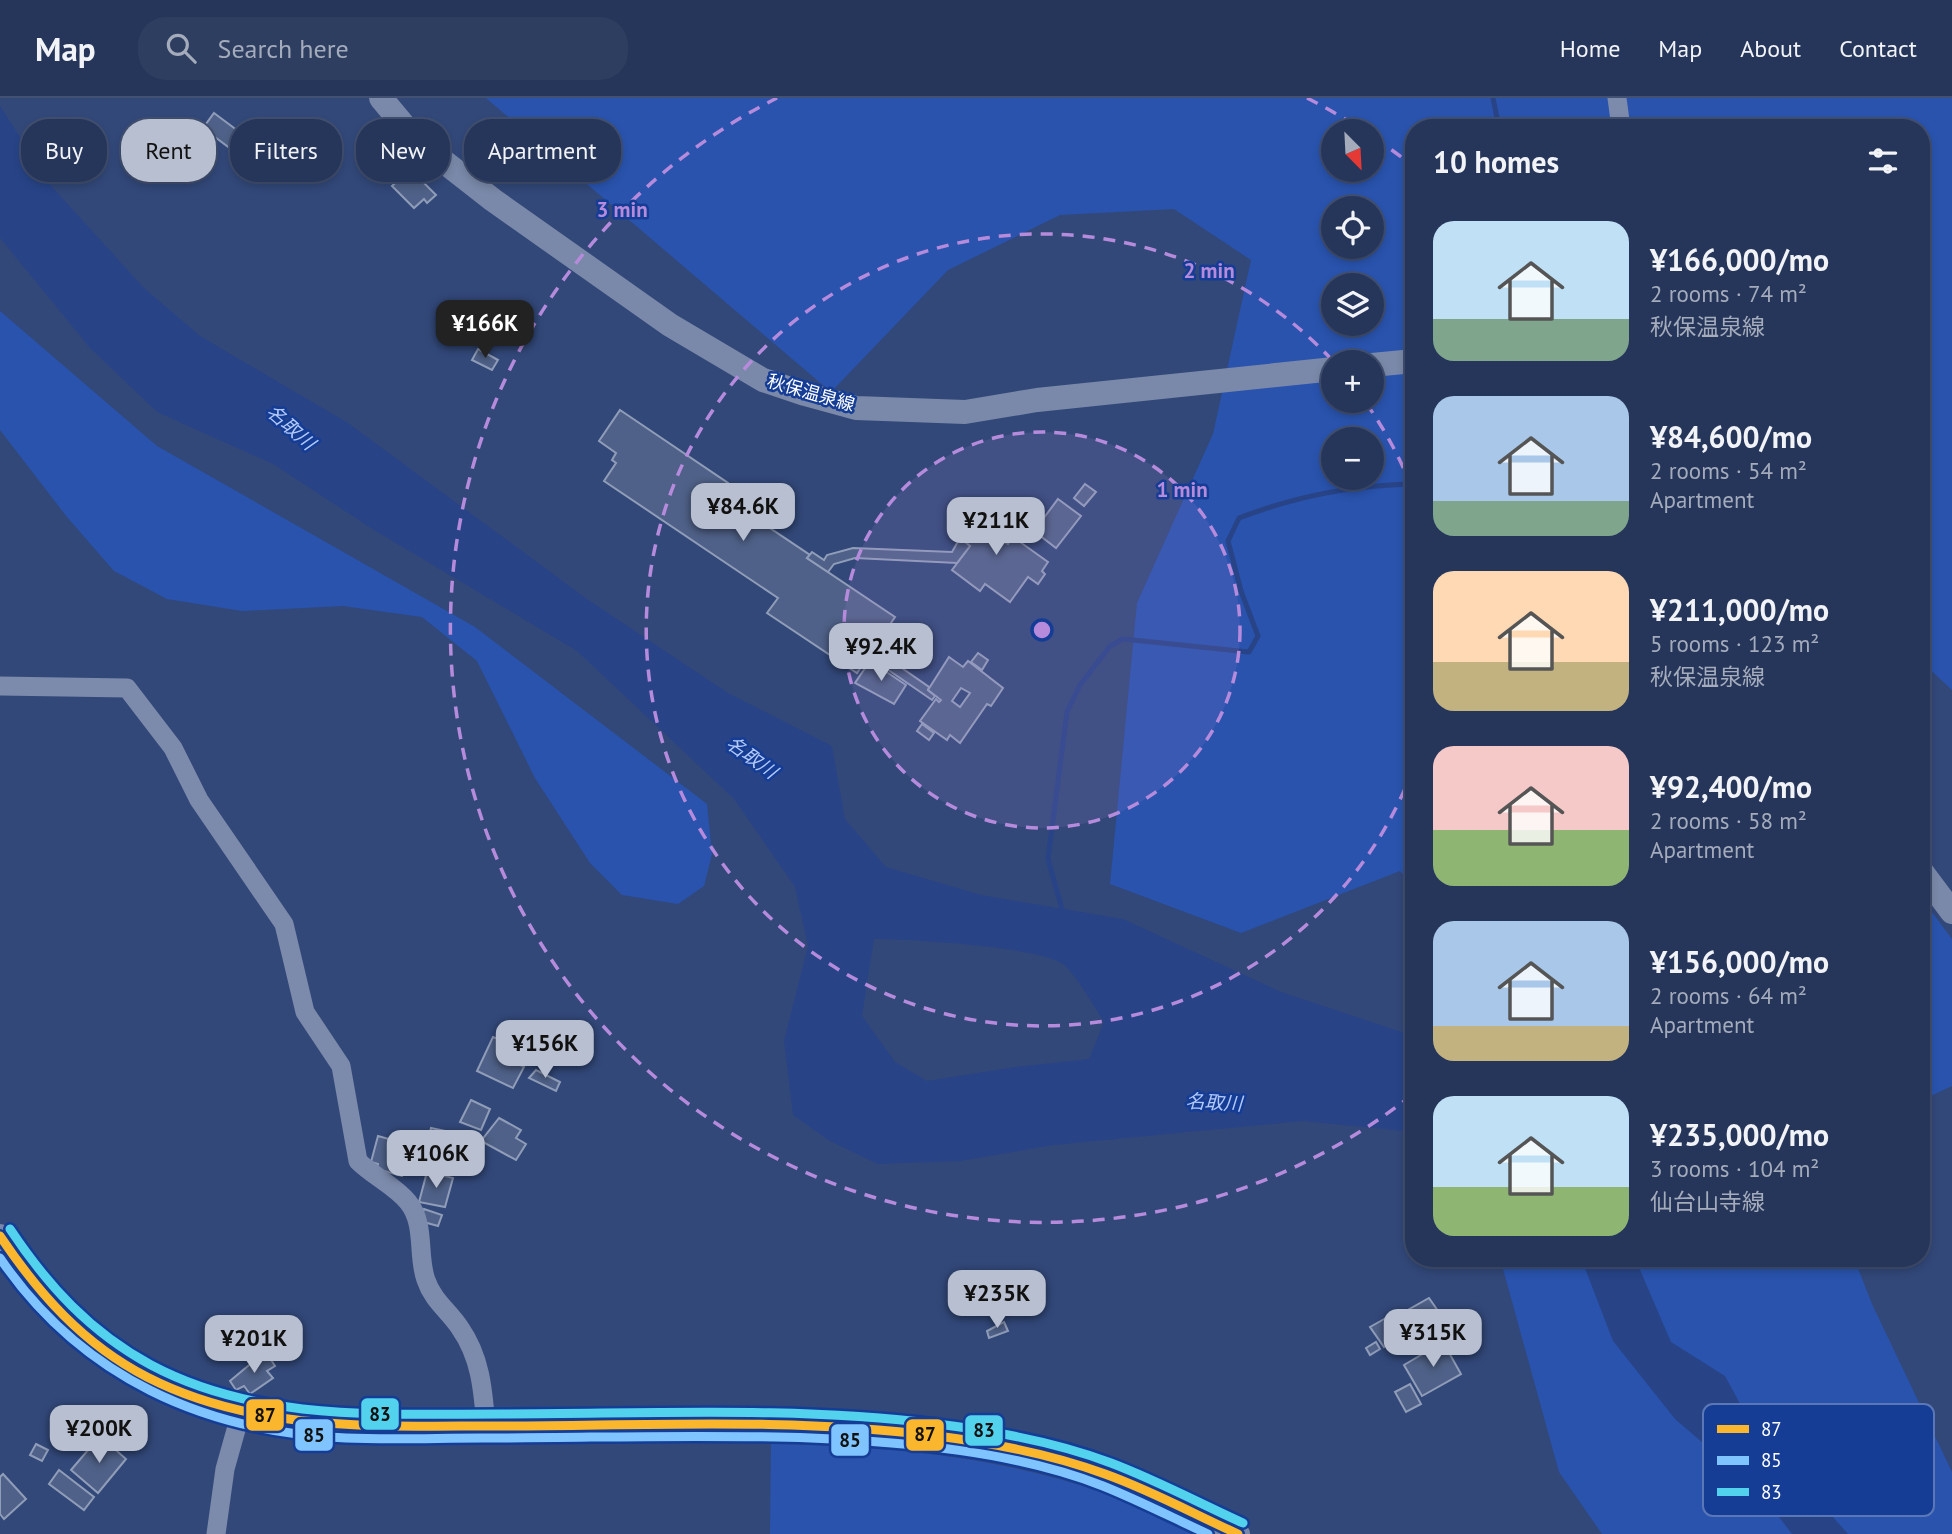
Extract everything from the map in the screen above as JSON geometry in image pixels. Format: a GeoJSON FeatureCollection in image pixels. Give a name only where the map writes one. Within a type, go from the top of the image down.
{"type":"FeatureCollection","features":[{"type":"Feature","properties":{"kind":"main road","name":"秋保温泉線"},"geometry":{"type":"LineString","coordinates":[[381,98],[415,139],[493,200],[670,324],[763,380],[805,394],[856,408],[965,412],[1037,400],[1321,370]]}},
{"type":"Feature","properties":{"kind":"main road"},"geometry":{"type":"LineString","coordinates":[[1384,364],[1405,361]]}},
{"type":"Feature","properties":{"kind":"main road"},"geometry":{"type":"LineString","coordinates":[[1930,883],[1952,912]]}},
{"type":"Feature","properties":{"kind":"main road"},"geometry":{"type":"LineString","coordinates":[[0,1236],[37,1290],[67,1322],[96,1346],[161,1385],[198,1401],[241,1412],[293,1422],[346,1426],[811,1426],[936,1436],[1046,1455],[1106,1474],[1238,1534]]}},
{"type":"Feature","properties":{"kind":"street"},"geometry":{"type":"LineString","coordinates":[[1617,98],[1620,119]]}},
{"type":"Feature","properties":{"kind":"street"},"geometry":{"type":"LineString","coordinates":[[0,686],[127,688],[173,748],[199,800],[284,924],[305,1012],[341,1066],[358,1161],[408,1201],[417,1217],[424,1276],[430,1292],[459,1326],[474,1352],[482,1380],[486,1426]]}},
{"type":"Feature","properties":{"kind":"street"},"geometry":{"type":"LineString","coordinates":[[216,1534],[225,1469],[241,1412]]}},
{"type":"Feature","properties":{"kind":"shaded area"},"geometry":{"type":"Polygon","coordinates":[[[486,98],[1952,98],[1952,690],[1930,669],[1930,119],[1405,119],[1405,876],[1400,871],[1241,933],[1110,884],[1137,603],[1213,434],[1251,260],[1174,209],[1060,215],[948,270],[831,392],[585,182],[621,182],[621,119],[511,119],[486,98]]]}},
{"type":"Feature","properties":{"kind":"shaded area"},"geometry":{"type":"Polygon","coordinates":[[[0,311],[157,446],[475,627],[707,804],[712,854],[704,886],[678,904],[622,895],[590,863],[535,778],[477,661],[422,617],[343,606],[242,611],[167,599],[114,571],[67,517],[0,430],[0,311]]]}},
{"type":"Feature","properties":{"kind":"shaded area"},"geometry":{"type":"Polygon","coordinates":[[[1930,910],[1952,939],[1952,1086],[1930,1096],[1930,910]]]}},
{"type":"Feature","properties":{"kind":"shaded area"},"geometry":{"type":"Polygon","coordinates":[[[1502,1267],[1858,1267],[1920,1404],[1703,1404],[1703,1516],[1934,1516],[1934,1434],[1952,1472],[1952,1534],[1602,1534],[1559,1472],[1502,1267]]]}},
{"type":"Feature","properties":{"kind":"shaded area"},"geometry":{"type":"Polygon","coordinates":[[[771,1444],[882,1449],[937,1455],[1045,1475],[1150,1510],[1201,1534],[770,1534],[771,1444]]]}},
{"type":"Feature","properties":{"kind":"water","name":"名取川"},"geometry":{"type":"Polygon","coordinates":[[[0,106],[21,138],[21,182],[49,182],[144,288],[200,336],[348,423],[587,599],[728,693],[832,746],[845,819],[886,867],[981,895],[1123,919],[1281,992],[1405,1033],[1405,1131],[1303,1121],[1054,1145],[960,1161],[878,1164],[828,1140],[793,1115],[784,1041],[808,946],[795,887],[734,799],[577,651],[374,530],[273,464],[157,412],[90,348],[0,238],[0,106]],[[874,939],[862,1016],[895,1062],[927,1081],[1089,1059],[1104,1022],[1081,985],[1064,965],[1052,959],[1004,949],[943,942],[874,939]]]}},
{"type":"Feature","properties":{"kind":"water"},"geometry":{"type":"Polygon","coordinates":[[[1584,1267],[1639,1267],[1671,1342],[1725,1376],[1740,1404],[1703,1404],[1703,1443],[1675,1419],[1613,1341],[1584,1267]]]}},
{"type":"Feature","properties":{"kind":"water"},"geometry":{"type":"Polygon","coordinates":[[[1778,1516],[1832,1516],[1848,1534],[1792,1534],[1778,1516]]]}},
{"type":"Feature","properties":{"kind":"building"},"geometry":{"type":"Polygon","coordinates":[[[214,113],[230,125],[230,148],[216,138],[216,119],[210,119],[214,113]]]}},
{"type":"Feature","properties":{"kind":"building"},"geometry":{"type":"Polygon","coordinates":[[[396,182],[423,182],[436,195],[427,203],[424,199],[414,208],[392,186],[396,182]]]}},
{"type":"Feature","properties":{"kind":"building"},"geometry":{"type":"Polygon","coordinates":[[[478,349],[498,360],[492,370],[472,360],[478,349]]]}},
{"type":"Feature","properties":{"kind":"building"},"geometry":{"type":"Polygon","coordinates":[[[620,410],[728,483],[726,488],[749,504],[752,516],[810,555],[807,558],[895,617],[857,673],[767,613],[778,598],[604,481],[616,463],[612,460],[616,453],[599,441],[620,410]]]}},
{"type":"Feature","properties":{"kind":"building"},"geometry":{"type":"Polygon","coordinates":[[[1085,484],[1096,492],[1084,506],[1074,498],[1085,484]]]}},
{"type":"Feature","properties":{"kind":"building"},"geometry":{"type":"Polygon","coordinates":[[[1058,499],[1081,516],[1056,548],[1034,531],[1058,499]]]}},
{"type":"Feature","properties":{"kind":"building"},"geometry":{"type":"Polygon","coordinates":[[[974,506],[1011,533],[1004,542],[1008,544],[1013,537],[1048,562],[1042,571],[1045,574],[1038,584],[1028,577],[1010,602],[985,584],[980,591],[952,570],[970,546],[954,534],[974,506]]]}},
{"type":"Feature","properties":{"kind":"building"},"geometry":{"type":"Polygon","coordinates":[[[960,538],[970,546],[957,563],[855,558],[834,564],[828,572],[807,558],[812,552],[824,560],[827,555],[853,548],[952,552],[960,538]]]}},
{"type":"Feature","properties":{"kind":"building"},"geometry":{"type":"Polygon","coordinates":[[[879,639],[892,648],[886,657],[929,687],[928,690],[935,696],[932,700],[868,656],[879,639]]]}},
{"type":"Feature","properties":{"kind":"building"},"geometry":{"type":"Polygon","coordinates":[[[978,653],[988,660],[982,670],[971,662],[978,653]]]}},
{"type":"Feature","properties":{"kind":"building"},"geometry":{"type":"Polygon","coordinates":[[[949,657],[963,667],[968,661],[1003,688],[991,706],[987,704],[960,743],[950,735],[947,740],[920,721],[936,699],[939,702],[941,700],[928,690],[949,657]],[[961,688],[952,701],[960,707],[970,693],[961,688]]]}},
{"type":"Feature","properties":{"kind":"building"},"geometry":{"type":"Polygon","coordinates":[[[870,661],[906,685],[894,704],[855,683],[870,661]]]}},
{"type":"Feature","properties":{"kind":"building"},"geometry":{"type":"Polygon","coordinates":[[[922,724],[934,733],[929,740],[917,731],[922,724]]]}},
{"type":"Feature","properties":{"kind":"building"},"geometry":{"type":"Polygon","coordinates":[[[493,1037],[511,1044],[504,1056],[524,1067],[513,1088],[477,1071],[493,1037]]]}},
{"type":"Feature","properties":{"kind":"building"},"geometry":{"type":"Polygon","coordinates":[[[536,1070],[560,1082],[556,1091],[529,1078],[536,1070]]]}},
{"type":"Feature","properties":{"kind":"building"},"geometry":{"type":"Polygon","coordinates":[[[471,1100],[490,1109],[481,1130],[460,1122],[471,1100]]]}},
{"type":"Feature","properties":{"kind":"building"},"geometry":{"type":"Polygon","coordinates":[[[499,1118],[521,1130],[516,1138],[526,1144],[516,1160],[481,1141],[499,1118]]]}},
{"type":"Feature","properties":{"kind":"building"},"geometry":{"type":"Polygon","coordinates":[[[431,1128],[455,1133],[446,1176],[421,1170],[431,1128]]]}},
{"type":"Feature","properties":{"kind":"building"},"geometry":{"type":"Polygon","coordinates":[[[378,1136],[410,1145],[402,1176],[377,1169],[378,1164],[371,1162],[378,1136]]]}},
{"type":"Feature","properties":{"kind":"building"},"geometry":{"type":"Polygon","coordinates":[[[427,1172],[453,1178],[445,1207],[419,1202],[427,1172]]]}},
{"type":"Feature","properties":{"kind":"building"},"geometry":{"type":"Polygon","coordinates":[[[424,1209],[442,1215],[438,1226],[420,1221],[424,1209]]]}},
{"type":"Feature","properties":{"kind":"building"},"geometry":{"type":"Polygon","coordinates":[[[1429,1298],[1445,1321],[1424,1335],[1421,1332],[1414,1336],[1407,1332],[1399,1315],[1429,1298]]]}},
{"type":"Feature","properties":{"kind":"building"},"geometry":{"type":"Polygon","coordinates":[[[1386,1318],[1397,1338],[1384,1347],[1370,1327],[1386,1318]]]}},
{"type":"Feature","properties":{"kind":"building"},"geometry":{"type":"Polygon","coordinates":[[[1004,1322],[1008,1331],[989,1338],[987,1331],[1004,1322]]]}},
{"type":"Feature","properties":{"kind":"building"},"geometry":{"type":"Polygon","coordinates":[[[1467,1333],[1471,1342],[1460,1348],[1455,1339],[1467,1333]]]}},
{"type":"Feature","properties":{"kind":"building"},"geometry":{"type":"Polygon","coordinates":[[[1376,1342],[1380,1349],[1370,1355],[1366,1348],[1376,1342]]]}},
{"type":"Feature","properties":{"kind":"building"},"geometry":{"type":"Polygon","coordinates":[[[1443,1342],[1461,1374],[1422,1396],[1404,1365],[1443,1342]]]}},
{"type":"Feature","properties":{"kind":"building"},"geometry":{"type":"Polygon","coordinates":[[[261,1355],[265,1360],[269,1357],[275,1366],[267,1371],[273,1378],[250,1394],[244,1386],[236,1390],[230,1381],[261,1355]]]}},
{"type":"Feature","properties":{"kind":"building"},"geometry":{"type":"Polygon","coordinates":[[[1410,1384],[1421,1404],[1406,1412],[1395,1392],[1410,1384]]]}},
{"type":"Feature","properties":{"kind":"building"},"geometry":{"type":"Polygon","coordinates":[[[100,1436],[126,1459],[98,1493],[71,1470],[100,1436]]]}},
{"type":"Feature","properties":{"kind":"building"},"geometry":{"type":"Polygon","coordinates":[[[36,1444],[48,1450],[42,1461],[30,1455],[36,1444]]]}},
{"type":"Feature","properties":{"kind":"building"},"geometry":{"type":"Polygon","coordinates":[[[59,1470],[94,1497],[84,1510],[49,1484],[59,1470]]]}},
{"type":"Feature","properties":{"kind":"building"},"geometry":{"type":"Polygon","coordinates":[[[3,1474],[26,1499],[4,1519],[0,1514],[0,1477],[3,1474]]]}},
{"type":"Feature","properties":{"kind":"waterway"},"geometry":{"type":"LineString","coordinates":[[1493,98],[1497,119]]}},
{"type":"Feature","properties":{"kind":"waterway"},"geometry":{"type":"LineString","coordinates":[[1063,913],[1048,859],[1067,712],[1080,685],[1110,646],[1123,639],[1249,652],[1258,636],[1241,591],[1228,541],[1239,518],[1325,493],[1405,485]]}},
{"type":"Feature","properties":{"kind":"transit line","name":"83"},"geometry":{"type":"LineString","coordinates":[[10,1229],[55,1288],[109,1338],[151,1365],[234,1397],[278,1406],[367,1414],[774,1413],[883,1418],[937,1424],[1025,1438],[1069,1449],[1144,1477],[1243,1523]]}},
{"type":"Feature","properties":{"kind":"transit line","name":"87"},"geometry":{"type":"LineString","coordinates":[[0,1236],[30,1278],[64,1316],[103,1349],[147,1377],[188,1395],[230,1408],[272,1417],[360,1425],[770,1424],[937,1436],[1022,1450],[1085,1467],[1139,1487],[1238,1534]]}},
{"type":"Feature","properties":{"kind":"transit line","name":"85"},"geometry":{"type":"LineString","coordinates":[[0,1258],[32,1300],[68,1335],[108,1366],[150,1390],[195,1410],[243,1424],[294,1433],[363,1439],[729,1436],[883,1442],[959,1450],[1069,1474],[1116,1491],[1208,1534]]}}]}
